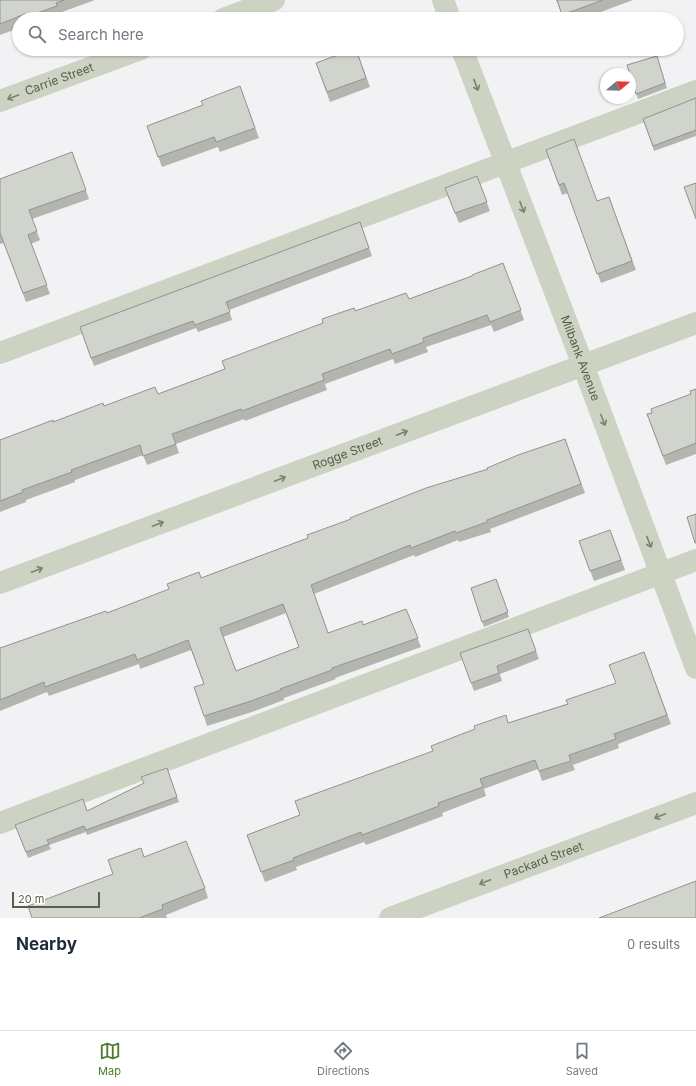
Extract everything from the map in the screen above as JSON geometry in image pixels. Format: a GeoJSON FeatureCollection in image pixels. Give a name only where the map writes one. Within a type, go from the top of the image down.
{"type":"FeatureCollection","features":[{"type":"Feature","properties":{"kind":"street"},"geometry":{"type":"LineString","coordinates":[[241,12],[274,0]]}},
{"type":"Feature","properties":{"kind":"street"},"geometry":{"type":"LineString","coordinates":[[443,0],[447,12]]}},
{"type":"Feature","properties":{"kind":"street","name":"Carrie Street"},"geometry":{"type":"LineString","coordinates":[[0,101],[122,56]]}},
{"type":"Feature","properties":{"kind":"street","name":"Milbank Avenue"},"geometry":{"type":"LineString","coordinates":[[465,56],[583,365],[696,668]]}},
{"type":"Feature","properties":{"kind":"street"},"geometry":{"type":"LineString","coordinates":[[0,353],[696,91]]}},
{"type":"Feature","properties":{"kind":"street","name":"Rogge Street"},"geometry":{"type":"LineString","coordinates":[[0,583],[696,323]]}},
{"type":"Feature","properties":{"kind":"street"},"geometry":{"type":"LineString","coordinates":[[0,822],[696,560]]}},
{"type":"Feature","properties":{"kind":"street","name":"Packard Street"},"geometry":{"type":"LineString","coordinates":[[390,918],[696,803]]}},
{"type":"Feature","properties":{"kind":"building"},"geometry":{"type":"Polygon","coordinates":[[[0,0],[64,0],[56,3],[57,6],[40,12],[12,12],[12,19],[0,24],[0,0]]]}},
{"type":"Feature","properties":{"kind":"building"},"geometry":{"type":"Polygon","coordinates":[[[557,0],[603,0],[570,12],[561,12],[557,0]]]}},
{"type":"Feature","properties":{"kind":"building"},"geometry":{"type":"Polygon","coordinates":[[[335,56],[358,56],[366,78],[327,92],[316,63],[335,56]]]}},
{"type":"Feature","properties":{"kind":"building"},"geometry":{"type":"Polygon","coordinates":[[[657,56],[665,83],[636,94],[636,68],[628,68],[627,65],[657,56]]]}},
{"type":"Feature","properties":{"kind":"building"},"geometry":{"type":"Polygon","coordinates":[[[240,86],[255,128],[216,142],[214,137],[158,157],[147,126],[203,105],[201,101],[240,86]]]}},
{"type":"Feature","properties":{"kind":"building"},"geometry":{"type":"Polygon","coordinates":[[[696,98],[696,130],[653,146],[643,119],[696,98]]]}},
{"type":"Feature","properties":{"kind":"building"},"geometry":{"type":"Polygon","coordinates":[[[574,139],[597,201],[609,197],[632,261],[597,274],[564,183],[559,185],[546,150],[574,139]]]}},
{"type":"Feature","properties":{"kind":"building"},"geometry":{"type":"Polygon","coordinates":[[[72,152],[86,190],[29,210],[37,231],[28,235],[47,285],[23,293],[0,233],[0,179],[72,152]]]}},
{"type":"Feature","properties":{"kind":"building"},"geometry":{"type":"Polygon","coordinates":[[[477,176],[487,202],[455,213],[445,188],[477,176]]]}},
{"type":"Feature","properties":{"kind":"building"},"geometry":{"type":"Polygon","coordinates":[[[696,183],[696,219],[684,187],[696,183]]]}},
{"type":"Feature","properties":{"kind":"building"},"geometry":{"type":"Polygon","coordinates":[[[360,222],[369,248],[226,302],[230,312],[195,325],[193,321],[91,358],[80,327],[360,222]]]}},
{"type":"Feature","properties":{"kind":"building"},"geometry":{"type":"Polygon","coordinates":[[[503,263],[521,310],[490,322],[487,315],[423,338],[424,342],[392,354],[390,349],[322,374],[324,380],[242,411],[241,409],[172,434],[176,444],[143,456],[140,445],[71,470],[72,472],[22,490],[23,492],[0,501],[0,440],[53,420],[53,422],[103,403],[104,406],[155,387],[158,394],[225,369],[222,361],[323,323],[322,319],[354,308],[355,311],[406,293],[409,299],[503,263]]]}},
{"type":"Feature","properties":{"kind":"building"},"geometry":{"type":"Polygon","coordinates":[[[696,389],[696,443],[663,456],[647,414],[652,413],[651,409],[691,394],[690,391],[696,389]]]}},
{"type":"Feature","properties":{"kind":"building"},"geometry":{"type":"Polygon","coordinates":[[[565,439],[581,484],[487,520],[487,522],[456,533],[455,531],[411,548],[410,545],[311,585],[328,633],[362,621],[363,625],[406,609],[418,638],[332,668],[332,670],[280,689],[281,690],[204,716],[194,687],[204,684],[188,640],[137,660],[135,654],[45,687],[44,682],[0,700],[0,648],[106,611],[107,613],[169,589],[167,584],[199,572],[201,578],[308,538],[307,535],[351,519],[350,518],[426,488],[488,469],[487,468],[518,455],[565,439]],[[283,604],[220,628],[236,671],[299,647],[283,604]]]}},
{"type":"Feature","properties":{"kind":"building"},"geometry":{"type":"Polygon","coordinates":[[[696,514],[696,543],[695,543],[687,517],[696,514]]]}},
{"type":"Feature","properties":{"kind":"building"},"geometry":{"type":"Polygon","coordinates":[[[610,530],[621,560],[590,571],[579,541],[610,530]]]}},
{"type":"Feature","properties":{"kind":"building"},"geometry":{"type":"Polygon","coordinates":[[[496,579],[508,612],[482,622],[471,588],[496,579]]]}},
{"type":"Feature","properties":{"kind":"building"},"geometry":{"type":"Polygon","coordinates":[[[528,629],[536,651],[497,666],[499,673],[471,683],[460,653],[528,629]]]}},
{"type":"Feature","properties":{"kind":"building"},"geometry":{"type":"Polygon","coordinates":[[[644,652],[667,715],[614,734],[616,739],[569,755],[571,761],[539,771],[535,760],[480,779],[483,787],[438,803],[439,806],[362,835],[361,832],[261,872],[247,835],[300,815],[295,801],[433,751],[431,746],[475,729],[474,726],[506,715],[508,723],[568,704],[566,700],[616,683],[609,665],[644,652]]]}},
{"type":"Feature","properties":{"kind":"building"},"geometry":{"type":"Polygon","coordinates":[[[167,768],[177,797],[86,830],[84,826],[47,840],[49,844],[26,852],[15,825],[83,799],[87,811],[144,783],[141,777],[167,768]]]}},
{"type":"Feature","properties":{"kind":"building"},"geometry":{"type":"Polygon","coordinates":[[[186,841],[205,888],[162,905],[163,909],[139,918],[32,918],[28,906],[113,874],[108,860],[141,848],[144,857],[186,841]]]}},
{"type":"Feature","properties":{"kind":"building"},"geometry":{"type":"Polygon","coordinates":[[[696,881],[696,918],[599,918],[696,881]]]}}]}
